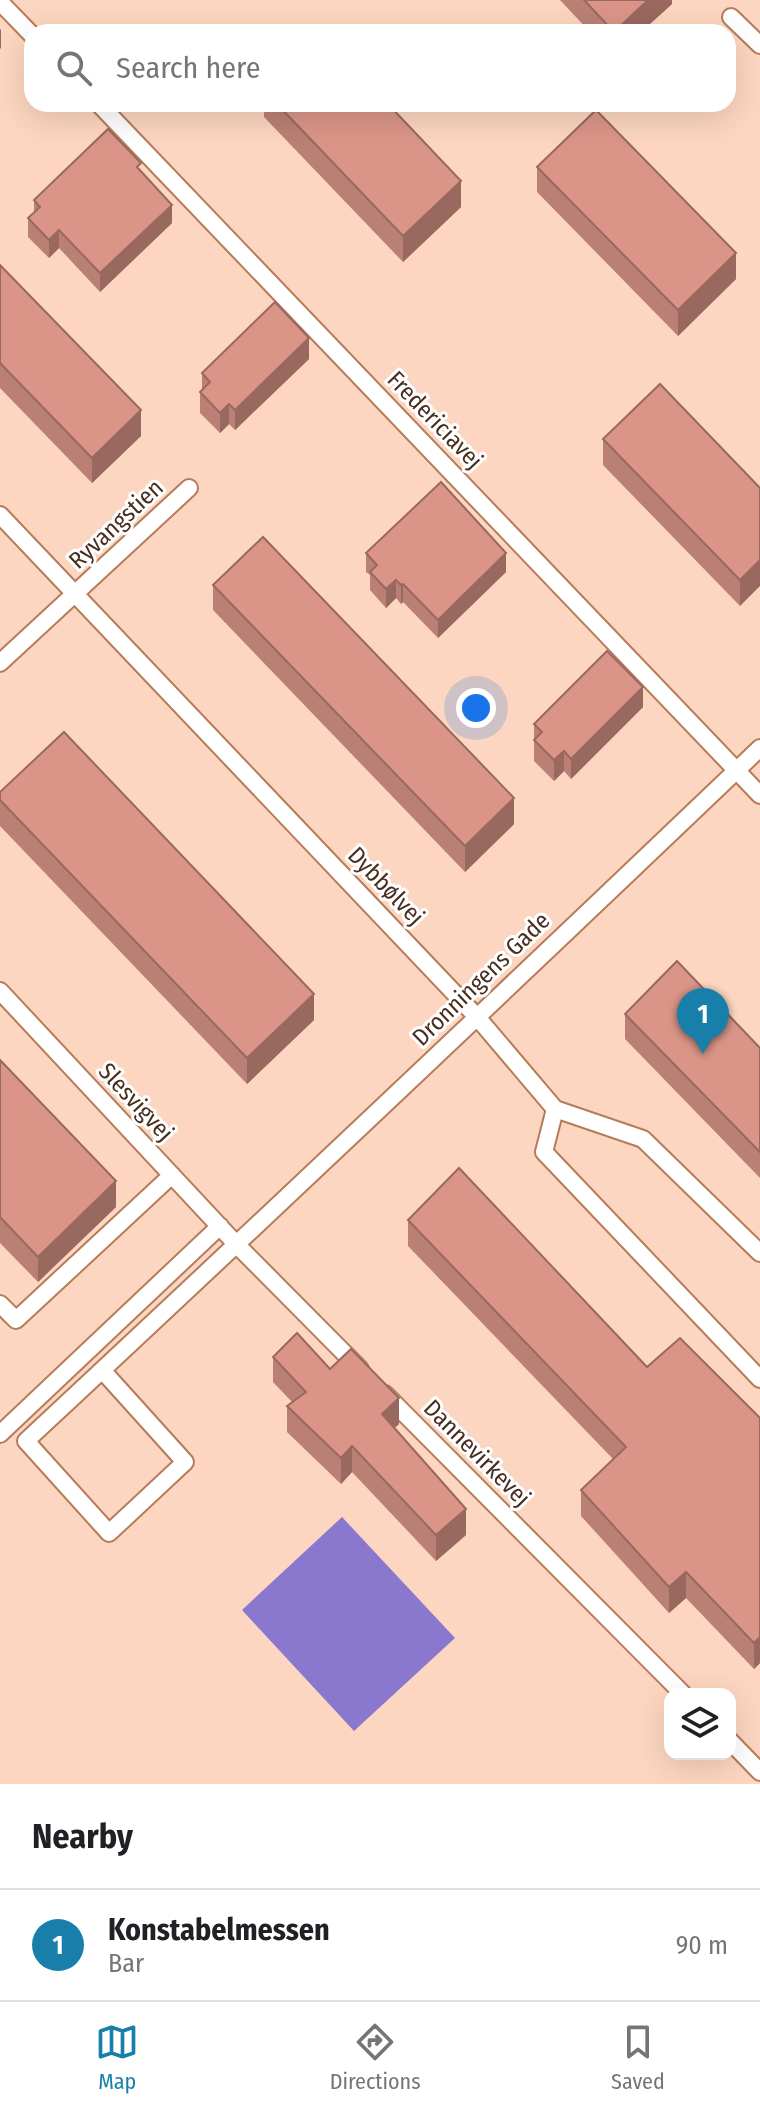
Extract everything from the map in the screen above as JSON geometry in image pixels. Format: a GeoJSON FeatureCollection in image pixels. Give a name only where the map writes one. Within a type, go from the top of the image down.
{"type":"FeatureCollection","features":[{"type":"Feature","properties":{"kind":"lane"},"geometry":{"type":"LineString","coordinates":[[0,2],[24,27]]}},
{"type":"Feature","properties":{"kind":"lane"},"geometry":{"type":"LineString","coordinates":[[731,17],[760,45]]}},
{"type":"Feature","properties":{"kind":"lane","name":"Fredericiavej"},"geometry":{"type":"LineString","coordinates":[[107,112],[760,795]]}},
{"type":"Feature","properties":{"kind":"lane","name":"Ryvangstien"},"geometry":{"type":"LineString","coordinates":[[0,663],[189,488]]}},
{"type":"Feature","properties":{"kind":"lane","name":"Dybbølvej"},"geometry":{"type":"LineString","coordinates":[[0,515],[477,1017],[555,1109]]}},
{"type":"Feature","properties":{"kind":"lane","name":"Dronningens Gade"},"geometry":{"type":"LineString","coordinates":[[102,1370],[185,1462],[109,1533],[26,1441],[760,748]]}},
{"type":"Feature","properties":{"kind":"lane","name":"Slesvigvej"},"geometry":{"type":"LineString","coordinates":[[0,991],[237,1245]]}},
{"type":"Feature","properties":{"kind":"lane"},"geometry":{"type":"LineString","coordinates":[[760,1253],[643,1139],[555,1109],[544,1152],[760,1379]]}},
{"type":"Feature","properties":{"kind":"lane"},"geometry":{"type":"LineString","coordinates":[[0,1304],[16,1320],[172,1175]]}},
{"type":"Feature","properties":{"kind":"lane"},"geometry":{"type":"LineString","coordinates":[[0,1434],[220,1226]]}},
{"type":"Feature","properties":{"kind":"lane","name":"Dannevirkevej"},"geometry":{"type":"LineString","coordinates":[[237,1245],[677,1688]]}},
{"type":"Feature","properties":{"kind":"lane"},"geometry":{"type":"LineString","coordinates":[[736,1747],[760,1772]]}},
{"type":"Feature","properties":{"kind":"shaded area"},"geometry":{"type":"Polygon","coordinates":[[[342,1517],[455,1638],[354,1731],[242,1610],[342,1517]]]}},
{"type":"Feature","properties":{"kind":"building"},"geometry":{"type":"Polygon","coordinates":[[[584,0],[648,0],[622,24],[606,24],[584,0]]]}},
{"type":"Feature","properties":{"kind":"building"},"geometry":{"type":"Polygon","coordinates":[[[285,112],[396,112],[461,181],[403,236],[285,112]]]}},
{"type":"Feature","properties":{"kind":"building"},"geometry":{"type":"Polygon","coordinates":[[[594,112],[598,112],[736,253],[678,310],[537,167],[594,112]]]}},
{"type":"Feature","properties":{"kind":"building"},"geometry":{"type":"Polygon","coordinates":[[[108,129],[141,163],[137,167],[172,205],[100,273],[59,230],[49,240],[28,218],[40,207],[34,200],[108,129]]]}},
{"type":"Feature","properties":{"kind":"building"},"geometry":{"type":"Polygon","coordinates":[[[0,265],[141,410],[92,458],[0,363],[0,265]]]}},
{"type":"Feature","properties":{"kind":"building"},"geometry":{"type":"Polygon","coordinates":[[[275,302],[309,338],[235,410],[229,404],[220,413],[200,392],[210,382],[202,373],[275,302]]]}},
{"type":"Feature","properties":{"kind":"building"},"geometry":{"type":"Polygon","coordinates":[[[660,384],[760,488],[760,560],[740,580],[603,439],[660,384]]]}},
{"type":"Feature","properties":{"kind":"building"},"geometry":{"type":"Polygon","coordinates":[[[441,482],[506,553],[438,620],[403,584],[396,580],[386,589],[370,572],[377,565],[366,553],[441,482]]]}},
{"type":"Feature","properties":{"kind":"building"},"geometry":{"type":"Polygon","coordinates":[[[263,537],[514,798],[465,846],[213,585],[263,537]]]}},
{"type":"Feature","properties":{"kind":"building"},"geometry":{"type":"Polygon","coordinates":[[[607,651],[643,687],[571,759],[564,751],[554,760],[534,740],[542,732],[534,724],[607,651]]]}},
{"type":"Feature","properties":{"kind":"building"},"geometry":{"type":"Polygon","coordinates":[[[64,732],[314,994],[247,1058],[0,800],[0,792],[64,732]]]}},
{"type":"Feature","properties":{"kind":"building"},"geometry":{"type":"Polygon","coordinates":[[[677,961],[760,1048],[760,1152],[625,1014],[677,961]]]}},
{"type":"Feature","properties":{"kind":"building"},"geometry":{"type":"Polygon","coordinates":[[[0,1060],[116,1181],[38,1257],[0,1217],[0,1060]]]}},
{"type":"Feature","properties":{"kind":"building"},"geometry":{"type":"Polygon","coordinates":[[[459,1168],[647,1367],[680,1338],[760,1418],[760,1637],[754,1643],[686,1572],[669,1587],[581,1490],[626,1447],[408,1220],[459,1168]]]}},
{"type":"Feature","properties":{"kind":"building"},"geometry":{"type":"Polygon","coordinates":[[[297,1333],[330,1369],[351,1349],[399,1398],[382,1414],[466,1509],[436,1535],[352,1446],[341,1458],[287,1406],[306,1392],[273,1357],[297,1333]]]}},
{"type":"Feature","properties":{"kind":"place","name":"Konstabelmessen"},"geometry":{"type":"Point","coordinates":[703,1054]}}]}
